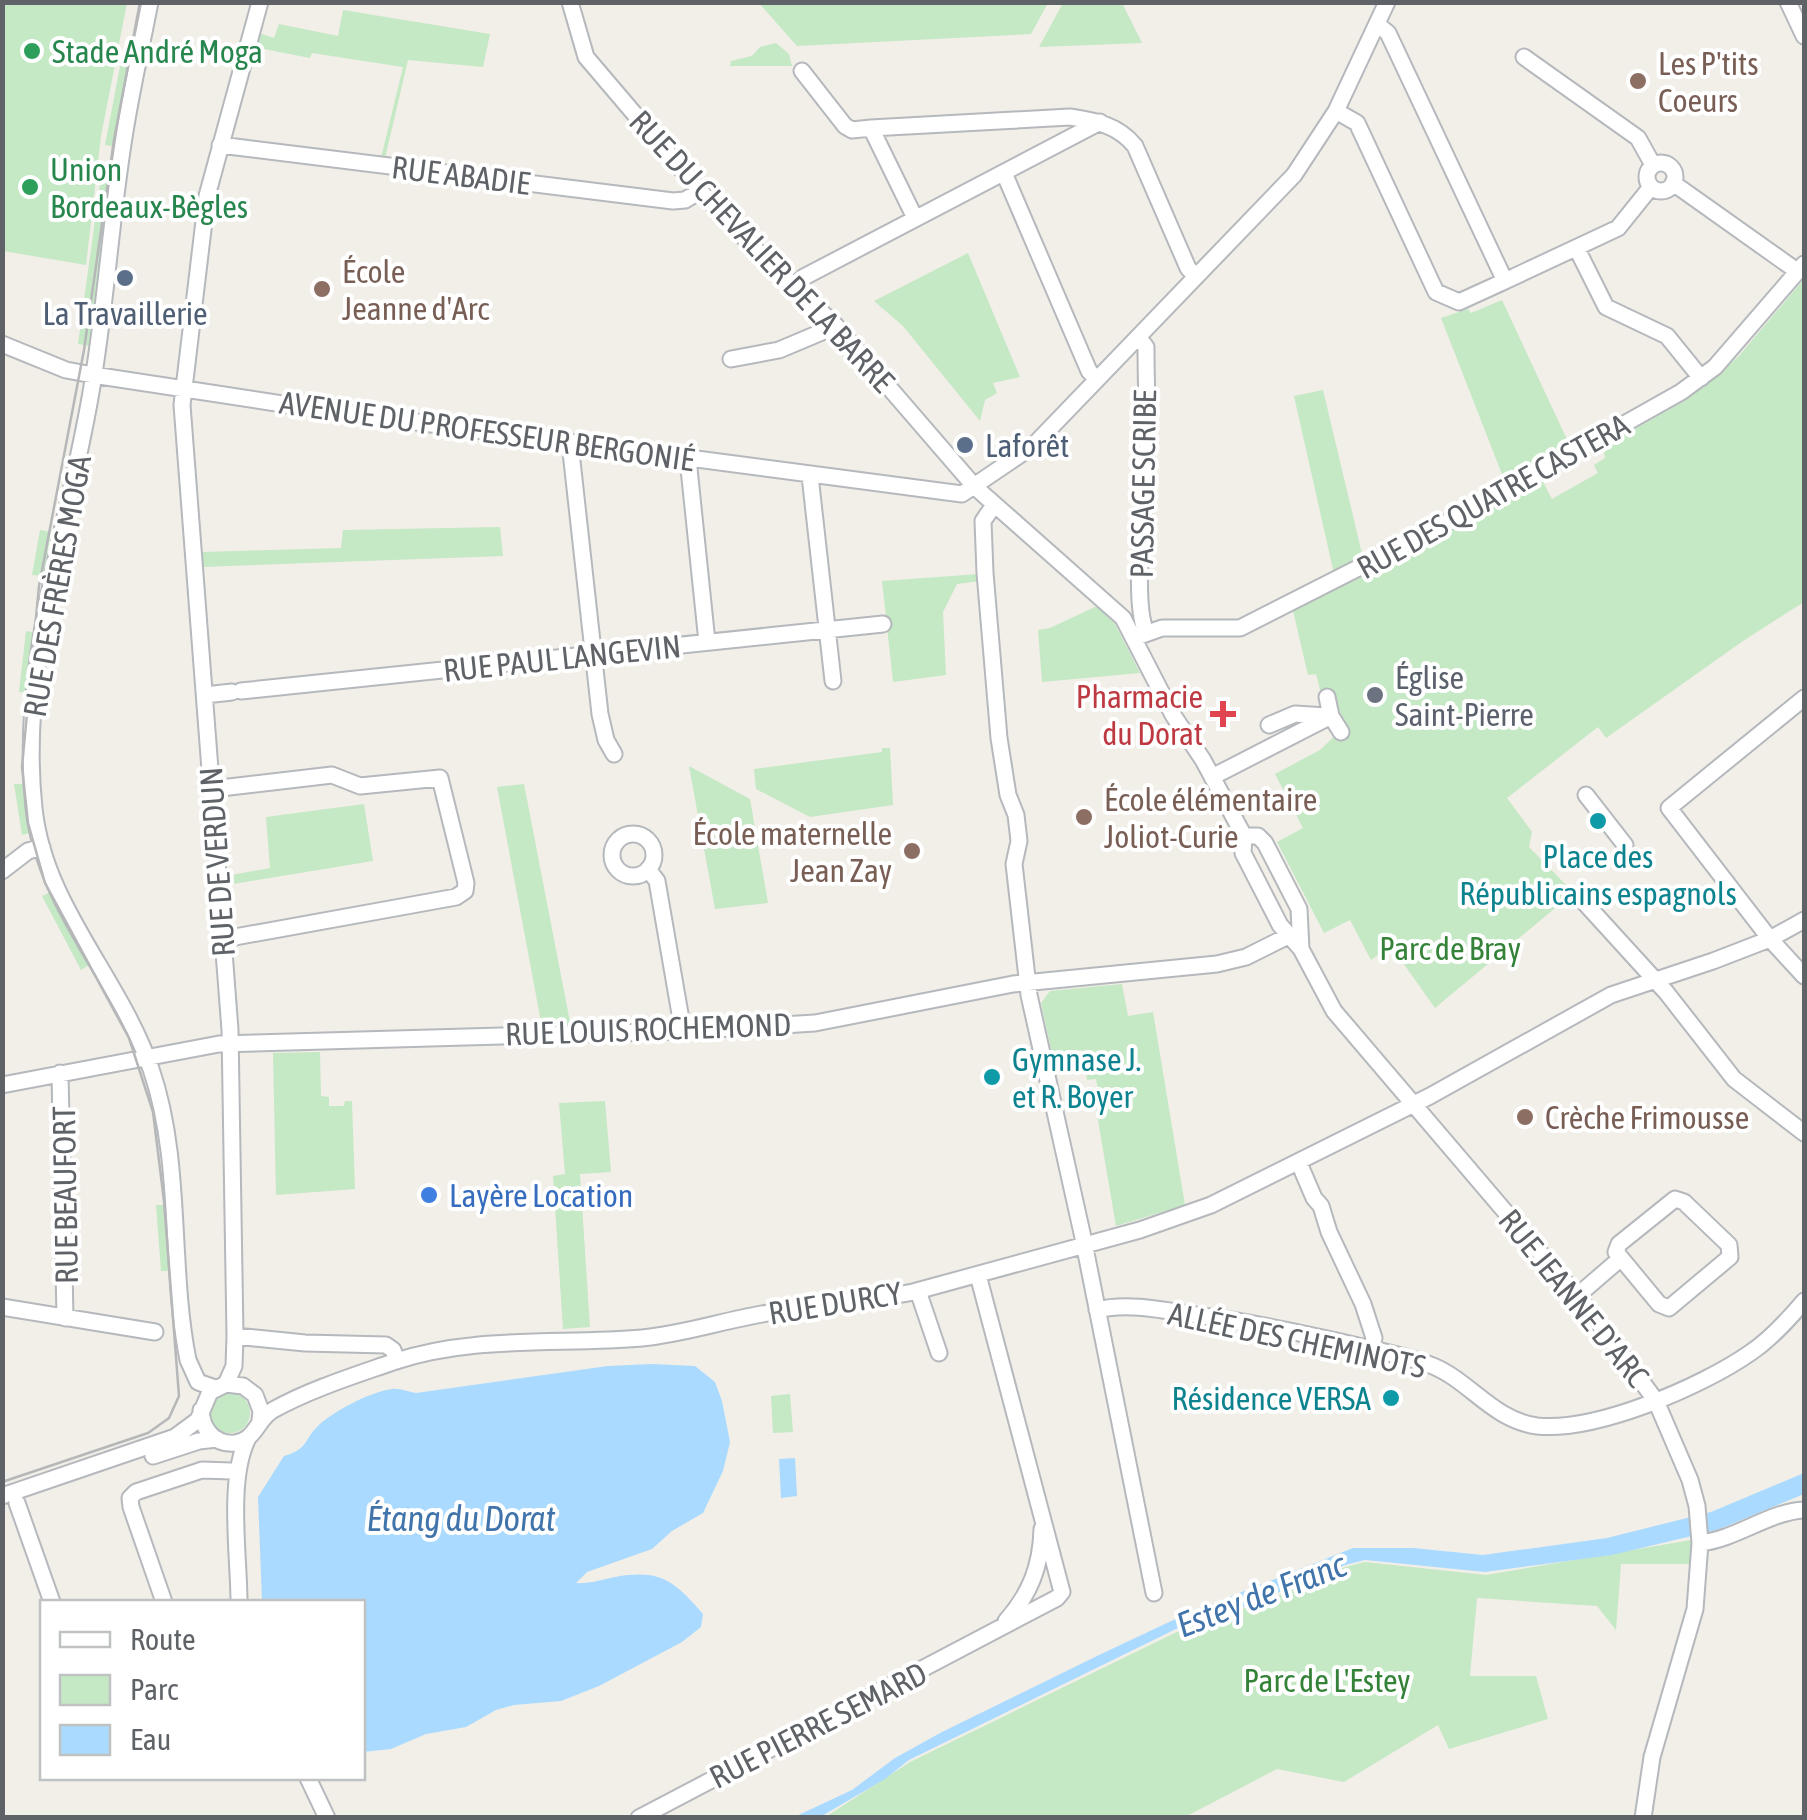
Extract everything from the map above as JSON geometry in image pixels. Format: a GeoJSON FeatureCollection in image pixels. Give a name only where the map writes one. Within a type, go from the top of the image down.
{"type":"FeatureCollection","features":[{"type":"Feature","properties":{"kind":"street","name":"RUE DES FRÈRES MOGA"},"geometry":{"type":"LineString","coordinates":[[150,2],[123,142],[93,376],[38,666],[30,768],[34,813],[57,888],[147,1058],[165,1126],[186,1350],[193,1375],[204,1386],[221,1386]]}},
{"type":"Feature","properties":{"kind":"street","name":"RUE DE VERDUN"},"geometry":{"type":"LineString","coordinates":[[221,1386],[234,1366],[235,1336],[230,1044],[182,388],[202,219],[260,2]]}},
{"type":"Feature","properties":{"kind":"street","name":"RUE DU CHEVALIER DE LA BARRE"},"geometry":{"type":"LineString","coordinates":[[570,2],[586,57],[700,191],[836,326],[975,488],[1117,610],[1140,635]]}},
{"type":"Feature","properties":{"kind":"street"},"geometry":{"type":"LineString","coordinates":[[975,488],[1033,446],[1294,175],[1336,111],[1387,2]]}},
{"type":"Feature","properties":{"kind":"street"},"geometry":{"type":"LineString","coordinates":[[1788,2],[1804,36]]}},
{"type":"Feature","properties":{"kind":"street"},"geometry":{"type":"LineString","coordinates":[[1377,24],[1388,33],[1505,280]]}},
{"type":"Feature","properties":{"kind":"street"},"geometry":{"type":"LineString","coordinates":[[1524,57],[1638,138],[1653,165]]}},
{"type":"Feature","properties":{"kind":"street"},"geometry":{"type":"LineString","coordinates":[[802,71],[844,126],[852,130],[1070,117],[1100,122],[1127,136],[1136,146],[1188,268],[1196,277]]}},
{"type":"Feature","properties":{"kind":"street"},"geometry":{"type":"LineString","coordinates":[[1336,111],[1357,123],[1436,292],[1464,301],[1618,228],[1651,187]]}},
{"type":"Feature","properties":{"kind":"street"},"geometry":{"type":"LineString","coordinates":[[794,286],[804,277],[1100,122]]}},
{"type":"Feature","properties":{"kind":"street"},"geometry":{"type":"LineString","coordinates":[[872,128],[915,218]]}},
{"type":"Feature","properties":{"kind":"street","name":"RUE ABADIE"},"geometry":{"type":"LineString","coordinates":[[220,145],[673,202],[700,191]]}},
{"type":"Feature","properties":{"kind":"street"},"geometry":{"type":"LineString","coordinates":[[1653,165],[1670,166],[1673,183],[1663,190],[1651,187],[1647,176],[1653,165]]}},
{"type":"Feature","properties":{"kind":"street"},"geometry":{"type":"LineString","coordinates":[[1004,173],[1089,371],[1098,380]]}},
{"type":"Feature","properties":{"kind":"street"},"geometry":{"type":"LineString","coordinates":[[1673,183],[1801,267]]}},
{"type":"Feature","properties":{"kind":"street"},"geometry":{"type":"LineString","coordinates":[[1576,249],[1606,307],[1667,336],[1700,378]]}},
{"type":"Feature","properties":{"kind":"street","name":"RUE DES QUATRE CASTERA"},"geometry":{"type":"LineString","coordinates":[[1140,635],[1162,628],[1228,630],[1258,620],[1546,468],[1700,378],[1733,348],[1801,267]]}},
{"type":"Feature","properties":{"kind":"street"},"geometry":{"type":"LineString","coordinates":[[731,359],[779,350],[836,326]]}},
{"type":"Feature","properties":{"kind":"street","name":"PASSAGE SCRIBE"},"geometry":{"type":"LineString","coordinates":[[1138,338],[1146,347],[1140,635]]}},
{"type":"Feature","properties":{"kind":"street","name":"AVENUE DU PROFESSEUR BERGONIÉ"},"geometry":{"type":"LineString","coordinates":[[2,344],[66,370],[93,376],[950,495],[975,488]]}},
{"type":"Feature","properties":{"kind":"street"},"geometry":{"type":"LineString","coordinates":[[570,442],[600,714],[614,754]]}},
{"type":"Feature","properties":{"kind":"street"},"geometry":{"type":"LineString","coordinates":[[688,459],[707,642]]}},
{"type":"Feature","properties":{"kind":"street"},"geometry":{"type":"LineString","coordinates":[[810,476],[834,681]]}},
{"type":"Feature","properties":{"kind":"street"},"geometry":{"type":"LineString","coordinates":[[994,505],[984,516],[983,529],[995,700],[1008,796],[1016,816],[1018,841],[1014,864],[1028,983],[1154,1593]]}},
{"type":"Feature","properties":{"kind":"street","name":"RUE PAUL LANGEVIN"},"geometry":{"type":"LineString","coordinates":[[205,695],[883,624]]}},
{"type":"Feature","properties":{"kind":"street","name":"RUE JEANNE D'ARC"},"geometry":{"type":"LineString","coordinates":[[1140,635],[1173,716],[1244,836],[1242,853],[1334,1012],[1632,1364],[1656,1401],[1686,1469],[1698,1513],[1700,1539],[1695,1610],[1652,1757],[1644,1818]]}},
{"type":"Feature","properties":{"kind":"street"},"geometry":{"type":"LineString","coordinates":[[1327,697],[1331,716],[1341,732]]}},
{"type":"Feature","properties":{"kind":"street"},"geometry":{"type":"LineString","coordinates":[[1804,698],[1669,808],[1770,939],[1804,976]]}},
{"type":"Feature","properties":{"kind":"street"},"geometry":{"type":"LineString","coordinates":[[1270,724],[1295,714],[1331,716]]}},
{"type":"Feature","properties":{"kind":"street"},"geometry":{"type":"LineString","coordinates":[[1212,777],[1331,716]]}},
{"type":"Feature","properties":{"kind":"street"},"geometry":{"type":"LineString","coordinates":[[212,789],[332,775],[360,786],[440,778],[466,883],[465,891],[456,896],[224,939]]}},
{"type":"Feature","properties":{"kind":"street"},"geometry":{"type":"LineString","coordinates":[[1586,795],[1624,845]]}},
{"type":"Feature","properties":{"kind":"street","name":"RUE JEANNE D'ARC"},"geometry":{"type":"LineString","coordinates":[[1244,836],[1258,836],[1266,843],[1300,909],[1301,949]]}},
{"type":"Feature","properties":{"kind":"street"},"geometry":{"type":"LineString","coordinates":[[2,871],[42,847]]}},
{"type":"Feature","properties":{"kind":"street"},"geometry":{"type":"LineString","coordinates":[[648,869],[657,881],[683,1030]]}},
{"type":"Feature","properties":{"kind":"street"},"geometry":{"type":"LineString","coordinates":[[1584,902],[1666,992],[1734,1079],[1804,1133]]}},
{"type":"Feature","properties":{"kind":"street","name":"RUE DURCY"},"geometry":{"type":"LineString","coordinates":[[302,1394],[449,1347],[665,1335],[769,1313],[918,1290],[1179,1218],[1414,1104],[1611,995],[1713,962],[1770,939],[1804,920]]}},
{"type":"Feature","properties":{"kind":"street","name":"RUE LOUIS ROCHEMOND"},"geometry":{"type":"LineString","coordinates":[[2,1086],[230,1044],[815,1023],[1028,983],[1217,964],[1246,957],[1288,936]]}},
{"type":"Feature","properties":{"kind":"street","name":"RUE BEAUFORT"},"geometry":{"type":"LineString","coordinates":[[60,1073],[65,1318]]}},
{"type":"Feature","properties":{"kind":"street"},"geometry":{"type":"LineString","coordinates":[[1298,1163],[1363,1304],[1374,1338],[1371,1349]]}},
{"type":"Feature","properties":{"kind":"street"},"geometry":{"type":"LineString","coordinates":[[1675,1199],[1684,1202],[1731,1248],[1730,1257],[1669,1308],[1659,1304],[1620,1258],[1616,1252],[1620,1244],[1675,1199]]}},
{"type":"Feature","properties":{"kind":"street"},"geometry":{"type":"LineString","coordinates":[[1577,1296],[1620,1258]]}},
{"type":"Feature","properties":{"kind":"street","name":"RUE PIERRE SEMARD"},"geometry":{"type":"LineString","coordinates":[[639,1818],[998,1631],[1062,1592],[978,1274]]}},
{"type":"Feature","properties":{"kind":"street"},"geometry":{"type":"LineString","coordinates":[[918,1290],[939,1353]]}},
{"type":"Feature","properties":{"kind":"street","name":"ALLÉE DES CHEMINOTS"},"geometry":{"type":"LineString","coordinates":[[1097,1310],[1144,1308],[1230,1320],[1428,1364],[1456,1376],[1491,1410],[1534,1426],[1585,1423],[1656,1401],[1746,1356],[1776,1332],[1804,1301]]}},
{"type":"Feature","properties":{"kind":"street"},"geometry":{"type":"LineString","coordinates":[[2,1308],[155,1332]]}},
{"type":"Feature","properties":{"kind":"street"},"geometry":{"type":"LineString","coordinates":[[235,1336],[386,1346],[393,1350],[397,1361]]}},
{"type":"Feature","properties":{"kind":"street"},"geometry":{"type":"LineString","coordinates":[[7,1502],[175,1437],[192,1426],[206,1398],[221,1386],[243,1386],[255,1395],[260,1420]]}},
{"type":"Feature","properties":{"kind":"street"},"geometry":{"type":"LineString","coordinates":[[255,1395],[302,1394]]}},
{"type":"Feature","properties":{"kind":"street"},"geometry":{"type":"LineString","coordinates":[[239,1600],[234,1479],[242,1448],[260,1420],[302,1394]]}},
{"type":"Feature","properties":{"kind":"street"},"geometry":{"type":"LineString","coordinates":[[201,1410],[204,1427],[218,1440],[234,1479]]}},
{"type":"Feature","properties":{"kind":"street"},"geometry":{"type":"LineString","coordinates":[[7,1502],[199,1440],[234,1443],[248,1438]]}},
{"type":"Feature","properties":{"kind":"street"},"geometry":{"type":"LineString","coordinates":[[163,1600],[130,1498],[136,1492],[202,1470],[234,1479]]}},
{"type":"Feature","properties":{"kind":"street"},"geometry":{"type":"LineString","coordinates":[[7,1502],[51,1600]]}},
{"type":"Feature","properties":{"kind":"street"},"geometry":{"type":"LineString","coordinates":[[1700,1539],[1730,1536],[1781,1514],[1804,1510]]}},
{"type":"Feature","properties":{"kind":"street","name":"RUE PIERRE SEMARD"},"geometry":{"type":"LineString","coordinates":[[998,1631],[1024,1601],[1033,1580],[1040,1553],[1042,1515]]}},
{"type":"Feature","properties":{"kind":"street"},"geometry":{"type":"LineString","coordinates":[[309,1780],[326,1818]]}},
{"type":"Feature","properties":{"kind":"green space"},"geometry":{"type":"Polygon","coordinates":[[[2,3],[127,3],[101,136],[86,265],[3,251],[2,3]]]}},
{"type":"Feature","properties":{"kind":"green space"},"geometry":{"type":"Polygon","coordinates":[[[759,3],[1048,3],[1031,34],[797,46],[759,3]]]}},
{"type":"Feature","properties":{"kind":"green space"},"geometry":{"type":"Polygon","coordinates":[[[1063,3],[1122,3],[1142,43],[1039,47],[1063,3]]]}},
{"type":"Feature","properties":{"kind":"green space"},"geometry":{"type":"Polygon","coordinates":[[[343,10],[490,34],[483,67],[408,60],[385,158],[381,158],[403,67],[312,53],[310,58],[254,47],[258,33],[274,38],[279,24],[338,36],[343,10]]]}},
{"type":"Feature","properties":{"kind":"green space"},"geometry":{"type":"Polygon","coordinates":[[[776,43],[789,54],[792,66],[730,66],[731,61],[752,56],[760,47],[776,43]]]}},
{"type":"Feature","properties":{"kind":"green space"},"geometry":{"type":"Polygon","coordinates":[[[122,56],[133,59],[117,147],[105,145],[122,56]]]}},
{"type":"Feature","properties":{"kind":"green space"},"geometry":{"type":"Polygon","coordinates":[[[103,162],[115,164],[89,346],[78,344],[103,162]]]}},
{"type":"Feature","properties":{"kind":"green space"},"geometry":{"type":"Polygon","coordinates":[[[968,253],[1020,377],[993,383],[997,393],[985,400],[980,421],[903,326],[874,301],[968,253]]]}},
{"type":"Feature","properties":{"kind":"green space","name":"Parc de Bray"},"geometry":{"type":"Polygon","coordinates":[[[1804,279],[1804,602],[1606,738],[1598,727],[1507,798],[1532,832],[1529,847],[1566,885],[1560,904],[1435,1008],[1391,946],[1371,960],[1350,920],[1324,933],[1277,842],[1303,828],[1275,774],[1320,750],[1346,725],[1333,697],[1322,697],[1316,674],[1308,675],[1293,611],[1542,480],[1552,499],[1598,473],[1594,465],[1605,458],[1603,447],[1686,400],[1738,357],[1804,279]]]}},
{"type":"Feature","properties":{"kind":"green space"},"geometry":{"type":"Polygon","coordinates":[[[1502,300],[1570,446],[1505,482],[1441,318],[1468,309],[1471,313],[1502,300]]]}},
{"type":"Feature","properties":{"kind":"green space"},"geometry":{"type":"Polygon","coordinates":[[[1323,390],[1363,558],[1334,574],[1294,396],[1323,390]]]}},
{"type":"Feature","properties":{"kind":"green space"},"geometry":{"type":"Polygon","coordinates":[[[500,527],[503,556],[202,567],[201,552],[341,548],[343,530],[500,527]]]}},
{"type":"Feature","properties":{"kind":"green space"},"geometry":{"type":"Polygon","coordinates":[[[40,530],[51,532],[44,576],[32,575],[40,530]]]}},
{"type":"Feature","properties":{"kind":"green space"},"geometry":{"type":"Polygon","coordinates":[[[979,574],[980,581],[957,584],[943,612],[946,675],[893,682],[882,581],[979,574]]]}},
{"type":"Feature","properties":{"kind":"green space"},"geometry":{"type":"Polygon","coordinates":[[[1097,606],[1115,624],[1140,673],[1042,682],[1038,630],[1097,606]]]}},
{"type":"Feature","properties":{"kind":"green space"},"geometry":{"type":"Polygon","coordinates":[[[26,631],[37,633],[30,693],[19,692],[26,631]]]}},
{"type":"Feature","properties":{"kind":"green space"},"geometry":{"type":"Polygon","coordinates":[[[882,748],[890,748],[893,805],[810,817],[756,789],[754,769],[882,752],[882,748]]]}},
{"type":"Feature","properties":{"kind":"green space"},"geometry":{"type":"Polygon","coordinates":[[[689,766],[750,799],[768,903],[715,909],[689,766]]]}},
{"type":"Feature","properties":{"kind":"green space"},"geometry":{"type":"Polygon","coordinates":[[[14,784],[26,784],[33,832],[22,835],[14,784]]]}},
{"type":"Feature","properties":{"kind":"green space"},"geometry":{"type":"Polygon","coordinates":[[[524,784],[571,1026],[542,1027],[497,787],[524,784]]]}},
{"type":"Feature","properties":{"kind":"green space"},"geometry":{"type":"Polygon","coordinates":[[[364,804],[373,861],[227,885],[226,876],[270,868],[266,817],[364,804]]]}},
{"type":"Feature","properties":{"kind":"green space"},"geometry":{"type":"Polygon","coordinates":[[[53,891],[91,964],[81,970],[42,896],[53,891]]]}},
{"type":"Feature","properties":{"kind":"green space"},"geometry":{"type":"Polygon","coordinates":[[[1122,984],[1128,1016],[1153,1012],[1185,1205],[1116,1226],[1095,1103],[1100,1102],[1096,1079],[1087,1080],[1082,1050],[1052,1054],[1041,1003],[1050,991],[1122,984]]]}},
{"type":"Feature","properties":{"kind":"green space"},"geometry":{"type":"Polygon","coordinates":[[[320,1052],[321,1096],[329,1097],[329,1106],[344,1106],[345,1101],[352,1101],[355,1189],[276,1195],[273,1053],[320,1052]]]}},
{"type":"Feature","properties":{"kind":"green space"},"geometry":{"type":"Polygon","coordinates":[[[605,1101],[611,1172],[580,1174],[590,1327],[563,1329],[553,1176],[565,1174],[559,1103],[605,1101]]]}},
{"type":"Feature","properties":{"kind":"green space"},"geometry":{"type":"Polygon","coordinates":[[[156,1205],[167,1205],[173,1271],[161,1271],[156,1205]]]}},
{"type":"Feature","properties":{"kind":"green space"},"geometry":{"type":"Polygon","coordinates":[[[230,1393],[244,1399],[250,1413],[244,1427],[230,1433],[216,1427],[210,1413],[216,1399],[230,1393]]]}},
{"type":"Feature","properties":{"kind":"green space"},"geometry":{"type":"Polygon","coordinates":[[[790,1394],[793,1432],[773,1433],[771,1396],[790,1394]]]}},
{"type":"Feature","properties":{"kind":"green space","name":"Parc de L'Estey"},"geometry":{"type":"Polygon","coordinates":[[[1691,1540],[1690,1564],[1621,1564],[1616,1630],[1597,1606],[1477,1598],[1470,1676],[1536,1676],[1548,1719],[1449,1749],[1438,1725],[1344,1782],[1277,1769],[1185,1817],[824,1818],[910,1762],[1181,1630],[1271,1599],[1345,1567],[1365,1562],[1486,1575],[1691,1540]]]}},
{"type":"Feature","properties":{"kind":"water","name":"Étang du Dorat"},"geometry":{"type":"Polygon","coordinates":[[[608,1366],[695,1366],[715,1382],[730,1442],[723,1471],[703,1513],[672,1531],[652,1549],[587,1572],[576,1583],[631,1575],[655,1576],[675,1586],[703,1614],[701,1627],[682,1642],[599,1686],[561,1701],[514,1705],[466,1727],[426,1734],[391,1749],[365,1752],[365,1600],[262,1600],[258,1497],[284,1456],[302,1447],[319,1425],[363,1398],[395,1389],[416,1393],[608,1366]]]}},
{"type":"Feature","properties":{"kind":"water"},"geometry":{"type":"Polygon","coordinates":[[[795,1458],[797,1496],[781,1498],[779,1459],[795,1458]]]}},
{"type":"Feature","properties":{"kind":"water","name":"Estey de Franc"},"geometry":{"type":"Polygon","coordinates":[[[1804,1473],[1804,1494],[1717,1530],[1612,1555],[1485,1572],[1365,1560],[1345,1565],[1217,1618],[1180,1627],[909,1760],[885,1779],[820,1817],[792,1818],[852,1790],[895,1758],[942,1732],[1099,1655],[1184,1615],[1353,1548],[1413,1548],[1483,1555],[1607,1538],[1711,1512],[1804,1473]]]}},
{"type":"Feature","properties":{"kind":"tram line"},"geometry":{"type":"LineString","coordinates":[[2,1482],[148,1433],[169,1418],[179,1396],[153,1112],[129,1038],[45,883],[28,823],[22,767],[39,586],[84,350],[114,140],[140,2]]}},
{"type":"Feature","properties":{"kind":"place","name":"Stade André Moga"},"geometry":{"type":"Point","coordinates":[32,51]}},
{"type":"Feature","properties":{"kind":"place","name":"Les P'tits Coeurs"},"geometry":{"type":"Point","coordinates":[1638,81]}},
{"type":"Feature","properties":{"kind":"place","name":"Union Bordeaux-Bègles"},"geometry":{"type":"Point","coordinates":[30,187]}},
{"type":"Feature","properties":{"kind":"place","name":"La Travaillerie"},"geometry":{"type":"Point","coordinates":[125,278]}},
{"type":"Feature","properties":{"kind":"place","name":"École Jeanne d'Arc"},"geometry":{"type":"Point","coordinates":[322,289]}},
{"type":"Feature","properties":{"kind":"place","name":"Laforêt"},"geometry":{"type":"Point","coordinates":[965,445]}},
{"type":"Feature","properties":{"kind":"place","name":"Église Saint-Pierre"},"geometry":{"type":"Point","coordinates":[1375,695]}},
{"type":"Feature","properties":{"kind":"place","name":"Pharmacie du Dorat"},"geometry":{"type":"Point","coordinates":[1223,714]}},
{"type":"Feature","properties":{"kind":"place","name":"École élémentaire Joliot-Curie"},"geometry":{"type":"Point","coordinates":[1084,817]}},
{"type":"Feature","properties":{"kind":"place","name":"Place des Républicains espagnols"},"geometry":{"type":"Point","coordinates":[1598,821]}},
{"type":"Feature","properties":{"kind":"place","name":"École maternelle Jean Zay"},"geometry":{"type":"Point","coordinates":[912,851]}},
{"type":"Feature","properties":{"kind":"place","name":"Gymnase J. et R. Boyer"},"geometry":{"type":"Point","coordinates":[992,1077]}},
{"type":"Feature","properties":{"kind":"place","name":"Crèche Frimousse"},"geometry":{"type":"Point","coordinates":[1525,1117]}},
{"type":"Feature","properties":{"kind":"place","name":"Layère Location"},"geometry":{"type":"Point","coordinates":[429,1195]}},
{"type":"Feature","properties":{"kind":"place","name":"Résidence VERSA"},"geometry":{"type":"Point","coordinates":[1391,1398]}}]}
